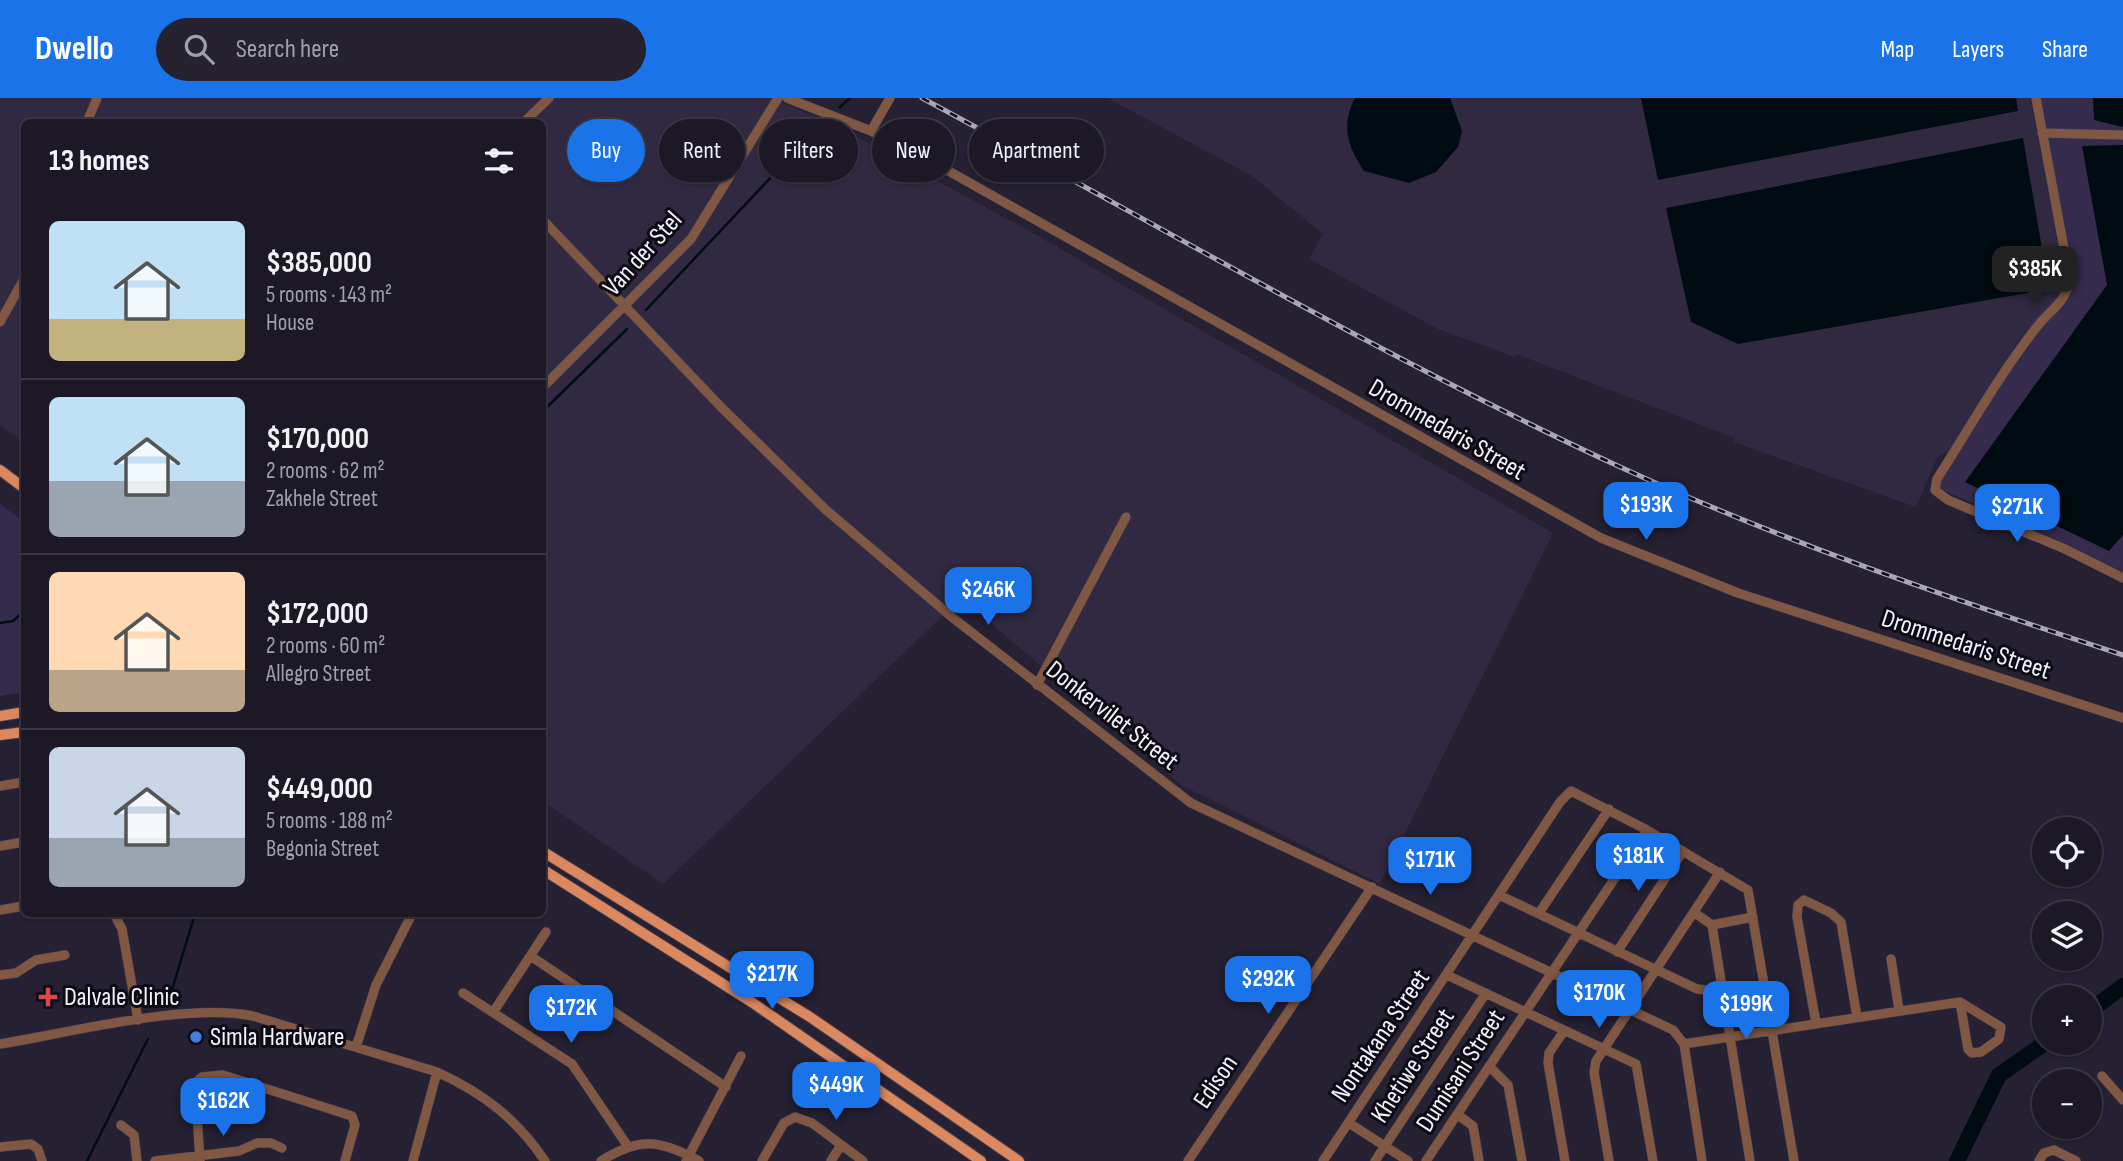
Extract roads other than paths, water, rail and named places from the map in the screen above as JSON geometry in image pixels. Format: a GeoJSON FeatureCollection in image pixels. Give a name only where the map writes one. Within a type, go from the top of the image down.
{"type":"FeatureCollection","features":[{"type":"Feature","properties":{"kind":"main road"},"geometry":{"type":"LineString","coordinates":[[0,470],[21,486]]}},
{"type":"Feature","properties":{"kind":"main road"},"geometry":{"type":"LineString","coordinates":[[0,716],[21,712]]}},
{"type":"Feature","properties":{"kind":"main road"},"geometry":{"type":"LineString","coordinates":[[0,735],[21,732]]}},
{"type":"Feature","properties":{"kind":"main road"},"geometry":{"type":"LineString","coordinates":[[546,853],[810,1017],[1019,1161]]}},
{"type":"Feature","properties":{"kind":"main road"},"geometry":{"type":"LineString","coordinates":[[546,872],[753,1003],[981,1161]]}},
{"type":"Feature","properties":{"kind":"street"},"geometry":{"type":"LineString","coordinates":[[88,119],[97,98]]}},
{"type":"Feature","properties":{"kind":"street"},"geometry":{"type":"LineString","coordinates":[[527,119],[549,98]]}},
{"type":"Feature","properties":{"kind":"street","name":"Van der Stel"},"geometry":{"type":"LineString","coordinates":[[546,384],[691,239],[778,98]]}},
{"type":"Feature","properties":{"kind":"street","name":"Drommedaris Street"},"geometry":{"type":"LineString","coordinates":[[787,98],[872,131]]}},
{"type":"Feature","properties":{"kind":"street"},"geometry":{"type":"LineString","coordinates":[[879,119],[890,98]]}},
{"type":"Feature","properties":{"kind":"street"},"geometry":{"type":"LineString","coordinates":[[2036,98],[2069,275],[2069,290],[2035,328],[1937,479],[1936,490],[1948,500],[2065,549],[2123,578]]}},
{"type":"Feature","properties":{"kind":"street"},"geometry":{"type":"LineString","coordinates":[[2042,134],[2123,135]]}},
{"type":"Feature","properties":{"kind":"street","name":"Drommedaris Street"},"geometry":{"type":"LineString","coordinates":[[955,177],[1601,538],[1738,593],[2123,718]]}},
{"type":"Feature","properties":{"kind":"street","name":"Donkervilet Street"},"geometry":{"type":"LineString","coordinates":[[546,223],[825,509],[882,560],[1037,685],[1191,803],[1475,934],[1674,1030],[1684,1045]]}},
{"type":"Feature","properties":{"kind":"street"},"geometry":{"type":"LineString","coordinates":[[0,322],[21,284]]}},
{"type":"Feature","properties":{"kind":"street"},"geometry":{"type":"LineString","coordinates":[[1037,685],[1126,517]]}},
{"type":"Feature","properties":{"kind":"street"},"geometry":{"type":"LineString","coordinates":[[0,786],[21,782]]}},
{"type":"Feature","properties":{"kind":"street","name":"Nontakana Street"},"geometry":{"type":"LineString","coordinates":[[1323,1161],[1567,793],[1580,793],[1609,809]]}},
{"type":"Feature","properties":{"kind":"street"},"geometry":{"type":"LineString","coordinates":[[1539,914],[1609,809],[1748,890],[1794,1161]]}},
{"type":"Feature","properties":{"kind":"street","name":"Dumisani Street"},"geometry":{"type":"LineString","coordinates":[[1426,1161],[1647,830]]}},
{"type":"Feature","properties":{"kind":"street"},"geometry":{"type":"LineString","coordinates":[[0,846],[21,842]]}},
{"type":"Feature","properties":{"kind":"street"},"geometry":{"type":"LineString","coordinates":[[1617,952],[1683,851]]}},
{"type":"Feature","properties":{"kind":"street"},"geometry":{"type":"LineString","coordinates":[[1609,1161],[1594,1072],[1596,1061],[1720,872]]}},
{"type":"Feature","properties":{"kind":"street","name":"Edison"},"geometry":{"type":"LineString","coordinates":[[1188,1161],[1372,887]]}},
{"type":"Feature","properties":{"kind":"street"},"geometry":{"type":"LineString","coordinates":[[1499,895],[1656,971],[1698,989],[1722,992]]}},
{"type":"Feature","properties":{"kind":"street"},"geometry":{"type":"LineString","coordinates":[[1816,1023],[1796,910],[1800,901],[1804,900],[1831,913],[1841,922],[1857,1017]]}},
{"type":"Feature","properties":{"kind":"street"},"geometry":{"type":"LineString","coordinates":[[0,910],[21,906]]}},
{"type":"Feature","properties":{"kind":"street"},"geometry":{"type":"LineString","coordinates":[[1695,913],[1712,925],[1753,917]]}},
{"type":"Feature","properties":{"kind":"street"},"geometry":{"type":"LineString","coordinates":[[116,917],[122,929],[138,1020]]}},
{"type":"Feature","properties":{"kind":"street"},"geometry":{"type":"LineString","coordinates":[[356,1047],[376,985],[410,917]]}},
{"type":"Feature","properties":{"kind":"street"},"geometry":{"type":"LineString","coordinates":[[1712,925],[1750,1161]]}},
{"type":"Feature","properties":{"kind":"street"},"geometry":{"type":"LineString","coordinates":[[494,1011],[546,932]]}},
{"type":"Feature","properties":{"kind":"street"},"geometry":{"type":"LineString","coordinates":[[0,975],[16,973],[36,960],[65,955]]}},
{"type":"Feature","properties":{"kind":"street"},"geometry":{"type":"LineString","coordinates":[[531,957],[726,1087]]}},
{"type":"Feature","properties":{"kind":"street"},"geometry":{"type":"LineString","coordinates":[[1891,959],[1899,1010]]}},
{"type":"Feature","properties":{"kind":"street"},"geometry":{"type":"LineString","coordinates":[[1447,975],[1632,1061],[1639,1069],[1653,1161]]}},
{"type":"Feature","properties":{"kind":"street"},"geometry":{"type":"LineString","coordinates":[[463,993],[476,1004],[494,1011],[579,1071],[627,1144]]}},
{"type":"Feature","properties":{"kind":"street","name":"Khetiwe Street"},"geometry":{"type":"LineString","coordinates":[[1376,1161],[1486,993]]}},
{"type":"Feature","properties":{"kind":"street"},"geometry":{"type":"LineString","coordinates":[[1702,1161],[1684,1045],[1773,1029],[1960,1002],[2001,1027],[1999,1039],[1981,1052],[1972,1053],[1968,1049],[1960,1002]]}},
{"type":"Feature","properties":{"kind":"street"},"geometry":{"type":"LineString","coordinates":[[0,1044],[138,1020],[234,1012],[437,1072],[482,1095],[505,1113],[530,1139],[545,1161]]}},
{"type":"Feature","properties":{"kind":"street"},"geometry":{"type":"LineString","coordinates":[[1564,1031],[1549,1053],[1548,1063],[1565,1161]]}},
{"type":"Feature","properties":{"kind":"street"},"geometry":{"type":"LineString","coordinates":[[687,1158],[741,1056]]}},
{"type":"Feature","properties":{"kind":"street"},"geometry":{"type":"LineString","coordinates":[[1489,1066],[1508,1085],[1522,1161]]}},
{"type":"Feature","properties":{"kind":"street"},"geometry":{"type":"LineString","coordinates":[[413,1161],[437,1072]]}},
{"type":"Feature","properties":{"kind":"street"},"geometry":{"type":"LineString","coordinates":[[200,1158],[193,1089],[202,1077],[223,1075],[348,1113],[355,1125],[345,1161]]}},
{"type":"Feature","properties":{"kind":"street"},"geometry":{"type":"LineString","coordinates":[[2102,1076],[2123,1100]]}},
{"type":"Feature","properties":{"kind":"street"},"geometry":{"type":"LineString","coordinates":[[1458,1115],[1473,1126],[1479,1161]]}},
{"type":"Feature","properties":{"kind":"street"},"geometry":{"type":"LineString","coordinates":[[762,1161],[785,1123],[795,1117],[812,1123],[863,1161]]}},
{"type":"Feature","properties":{"kind":"street"},"geometry":{"type":"LineString","coordinates":[[1349,1123],[1408,1161]]}},
{"type":"Feature","properties":{"kind":"street"},"geometry":{"type":"LineString","coordinates":[[121,1125],[134,1135],[137,1161]]}},
{"type":"Feature","properties":{"kind":"street"},"geometry":{"type":"LineString","coordinates":[[155,1161],[200,1158],[239,1151],[257,1143],[271,1143],[282,1148]]}},
{"type":"Feature","properties":{"kind":"street"},"geometry":{"type":"LineString","coordinates":[[0,1147],[31,1144],[38,1149],[42,1161]]}},
{"type":"Feature","properties":{"kind":"street"},"geometry":{"type":"LineString","coordinates":[[601,1161],[627,1144],[663,1145],[687,1158],[699,1161]]}},
{"type":"Feature","properties":{"kind":"street"},"geometry":{"type":"LineString","coordinates":[[831,1161],[841,1145]]}},
{"type":"Feature","properties":{"kind":"street"},"geometry":{"type":"LineString","coordinates":[[2039,1161],[2049,1151],[2059,1152],[2076,1161]]}},
{"type":"Feature","properties":{"kind":"waterway"},"geometry":{"type":"LineString","coordinates":[[840,107],[850,98]]}},
{"type":"Feature","properties":{"kind":"waterway"},"geometry":{"type":"LineString","coordinates":[[646,310],[767,182]]}},
{"type":"Feature","properties":{"kind":"waterway"},"geometry":{"type":"LineString","coordinates":[[546,408],[627,329]]}},
{"type":"Feature","properties":{"kind":"waterway"},"geometry":{"type":"LineString","coordinates":[[0,623],[13,621],[21,614]]}},
{"type":"Feature","properties":{"kind":"waterway"},"geometry":{"type":"LineString","coordinates":[[164,1005],[171,993],[194,917]]}},
{"type":"Feature","properties":{"kind":"waterway"},"geometry":{"type":"LineString","coordinates":[[2102,1002],[2123,986]]}},
{"type":"Feature","properties":{"kind":"waterway"},"geometry":{"type":"LineString","coordinates":[[87,1161],[148,1039]]}},
{"type":"Feature","properties":{"kind":"waterway"},"geometry":{"type":"LineString","coordinates":[[1957,1161],[1999,1075],[2032,1052]]}},
{"type":"Feature","properties":{"kind":"railway"},"geometry":{"type":"LineString","coordinates":[[922,98],[1354,334],[1441,380],[1618,466],[1804,544],[2123,655]]}},
{"type":"Feature","properties":{"kind":"place","name":"Dalvale Clinic"},"geometry":{"type":"Point","coordinates":[48,997]}},
{"type":"Feature","properties":{"kind":"place","name":"Simla Hardware"},"geometry":{"type":"Point","coordinates":[196,1037]}}]}
